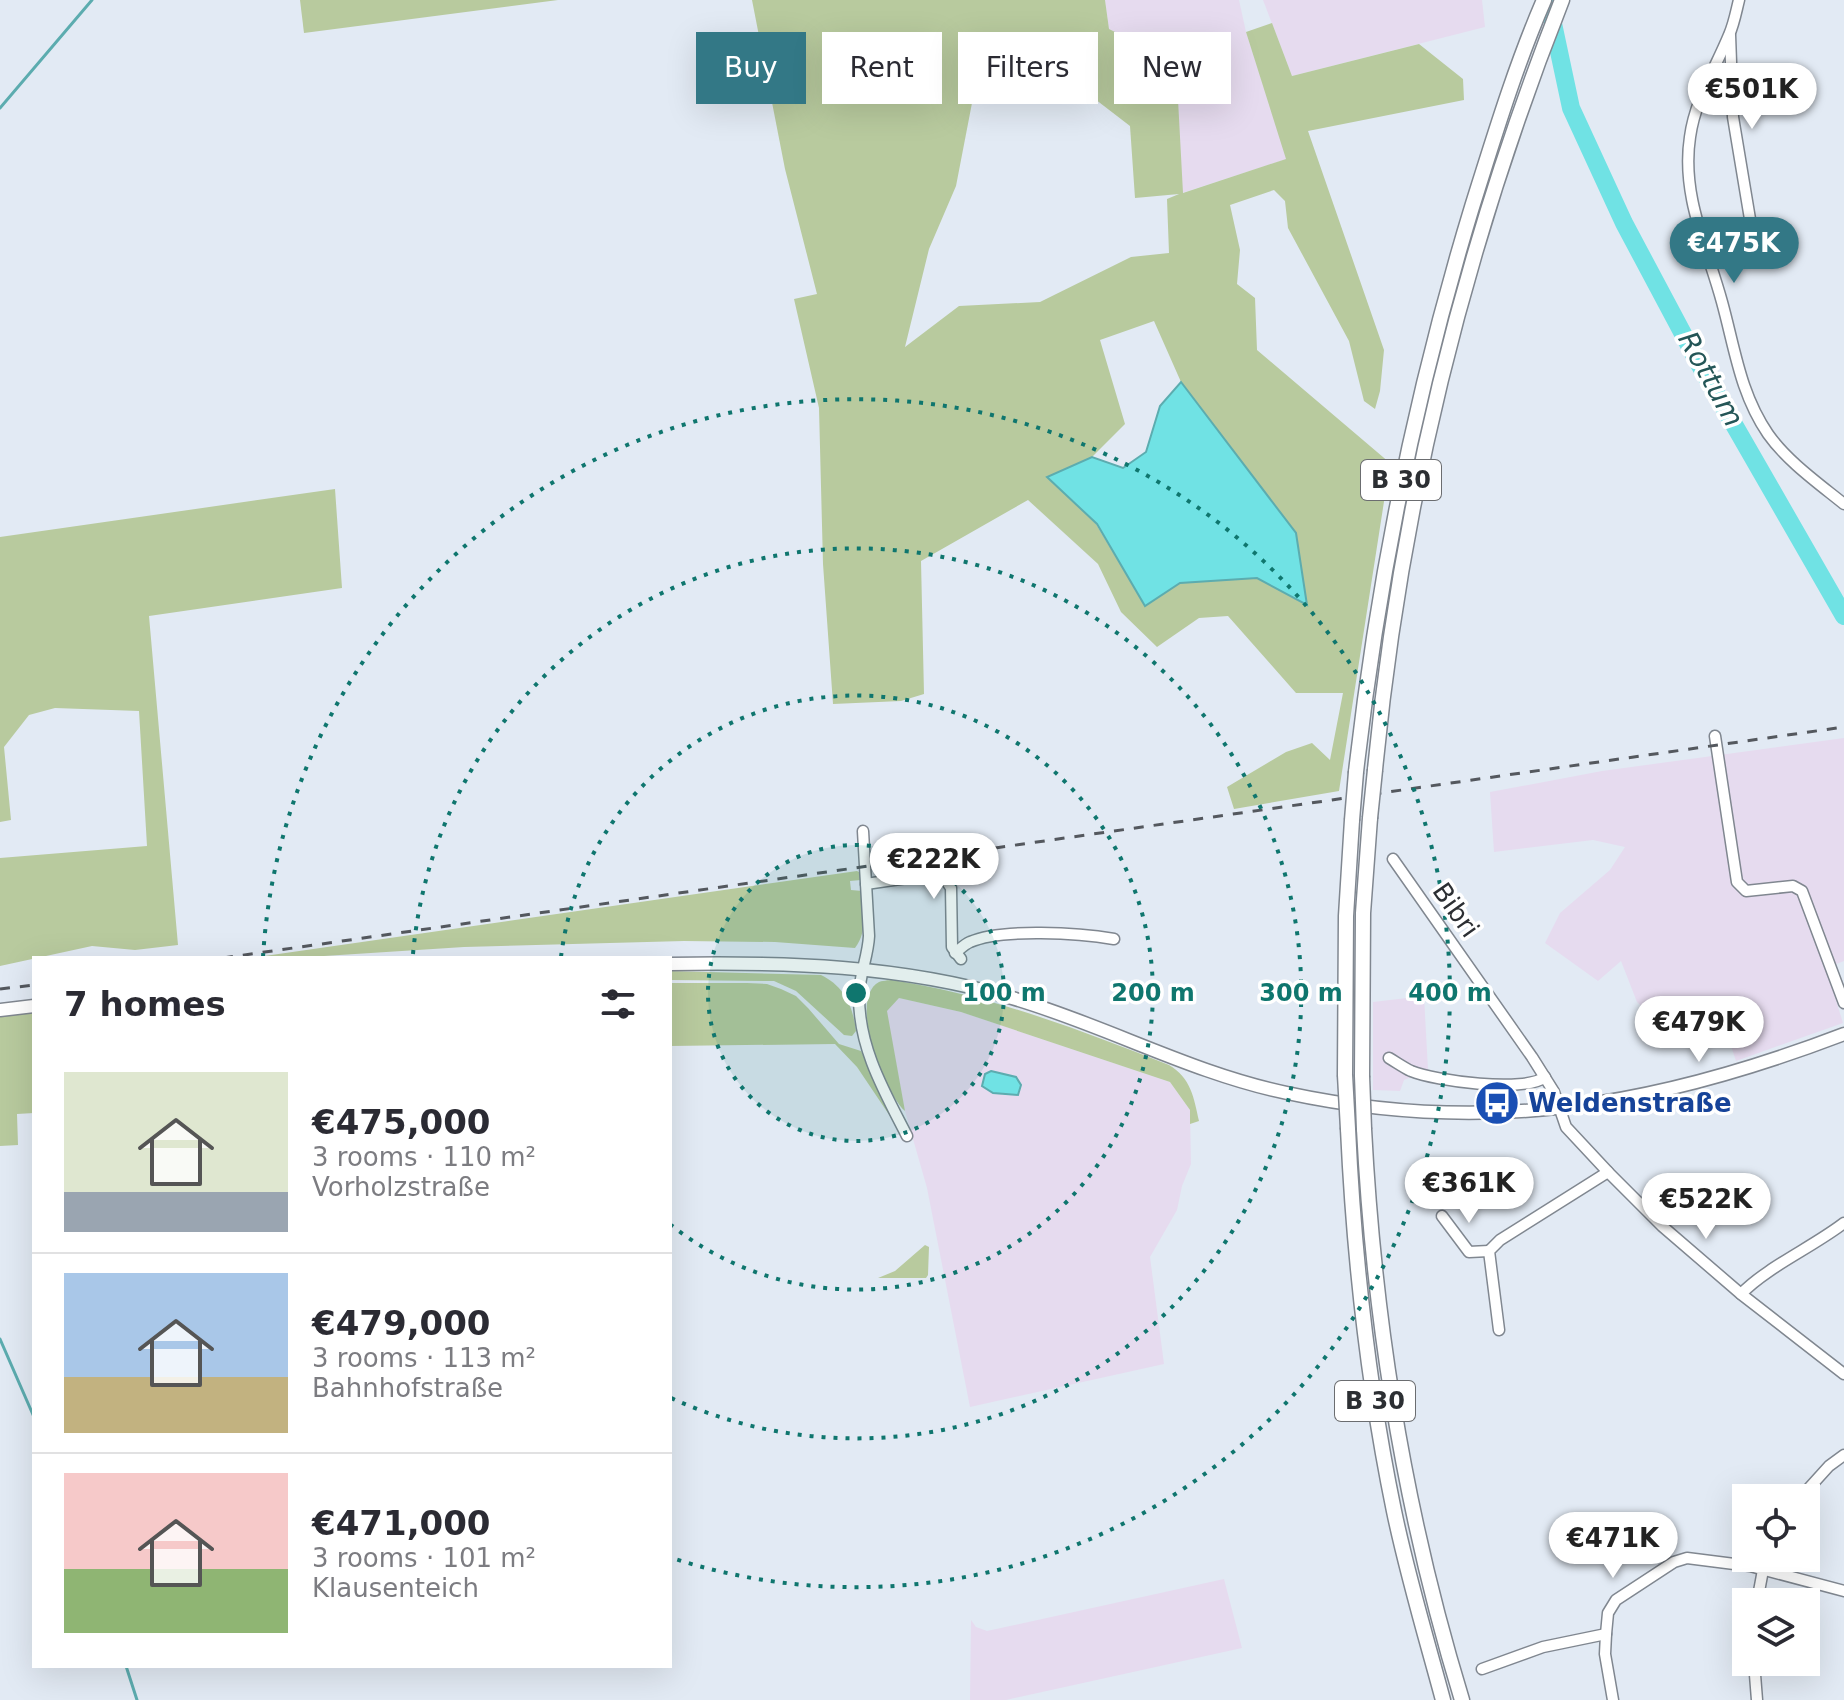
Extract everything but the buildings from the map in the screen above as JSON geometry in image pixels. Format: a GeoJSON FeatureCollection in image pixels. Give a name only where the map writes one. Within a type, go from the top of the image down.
{"type":"FeatureCollection","features":[{"type":"Feature","properties":{"kind":"highway","name":"B 30"},"geometry":{"type":"LineString","coordinates":[[1443,1700],[1407,1565],[1381,1438],[1360,1291],[1345,1075],[1346,916],[1356,772],[1382,578],[1404,466],[1428,360],[1485,165],[1544,0]]}},
{"type":"Feature","properties":{"kind":"highway","name":"B 30"},"geometry":{"type":"LineString","coordinates":[[1461,1699],[1413,1510],[1396,1428],[1376,1290],[1362,1076],[1363,913],[1383,682],[1399,581],[1440,381],[1502,169],[1562,0]]}},
{"type":"Feature","properties":{"kind":"main road"},"geometry":{"type":"LineString","coordinates":[[672,964],[863,968],[928,977],[1014,998],[1206,1070],[1286,1093],[1435,1113],[1559,1109],[1659,1093],[1709,1080],[1844,1034]]}},
{"type":"Feature","properties":{"kind":"main road"},"geometry":{"type":"LineString","coordinates":[[0,1010],[32,1006]]}},
{"type":"Feature","properties":{"kind":"street"},"geometry":{"type":"LineString","coordinates":[[1739,0],[1730,33],[1695,110],[1687,173],[1691,203],[1722,302],[1742,384],[1753,409],[1769,435],[1790,458],[1844,504]]}},
{"type":"Feature","properties":{"kind":"street"},"geometry":{"type":"LineString","coordinates":[[1730,33],[1733,117],[1752,231]]}},
{"type":"Feature","properties":{"kind":"street"},"geometry":{"type":"LineString","coordinates":[[1715,736],[1737,882],[1746,891],[1793,886],[1802,891],[1844,1003]]}},
{"type":"Feature","properties":{"kind":"street"},"geometry":{"type":"LineString","coordinates":[[863,831],[869,936],[859,999],[863,1042],[907,1136]]}},
{"type":"Feature","properties":{"kind":"street","name":"Bibri"},"geometry":{"type":"LineString","coordinates":[[1393,859],[1545,1077],[1559,1109]]}},
{"type":"Feature","properties":{"kind":"street"},"geometry":{"type":"LineString","coordinates":[[866,884],[941,873],[951,888],[951,940],[958,956],[968,942],[1005,936],[1094,936],[1114,939]]}},
{"type":"Feature","properties":{"kind":"street"},"geometry":{"type":"LineString","coordinates":[[1389,1058],[1420,1073],[1487,1084],[1523,1086],[1538,1083],[1545,1077]]}},
{"type":"Feature","properties":{"kind":"street"},"geometry":{"type":"LineString","coordinates":[[1559,1109],[1566,1127],[1662,1226],[1741,1294],[1844,1374]]}},
{"type":"Feature","properties":{"kind":"street"},"geometry":{"type":"LineString","coordinates":[[1442,1216],[1469,1252],[1489,1251],[1500,1240],[1608,1172]]}},
{"type":"Feature","properties":{"kind":"street"},"geometry":{"type":"LineString","coordinates":[[1741,1294],[1751,1284],[1844,1223]]}},
{"type":"Feature","properties":{"kind":"street"},"geometry":{"type":"LineString","coordinates":[[1489,1251],[1499,1330]]}},
{"type":"Feature","properties":{"kind":"street"},"geometry":{"type":"LineString","coordinates":[[1813,1484],[1844,1455]]}},
{"type":"Feature","properties":{"kind":"street"},"geometry":{"type":"LineString","coordinates":[[1613,1700],[1605,1654],[1608,1613],[1616,1600],[1674,1562],[1700,1558],[1732,1564]]}},
{"type":"Feature","properties":{"kind":"street"},"geometry":{"type":"LineString","coordinates":[[1771,1572],[1844,1591]]}},
{"type":"Feature","properties":{"kind":"street"},"geometry":{"type":"LineString","coordinates":[[1482,1669],[1543,1647],[1606,1634]]}},
{"type":"Feature","properties":{"kind":"street"},"geometry":{"type":"LineString","coordinates":[[1755,1676],[1757,1700]]}},
{"type":"Feature","properties":{"kind":"shaded area"},"geometry":{"type":"Polygon","coordinates":[[[1105,0],[1239,0],[1246,32],[1287,159],[1182,193],[1178,104],[1231,104],[1231,32],[1115,32],[1109,29],[1105,0]]]}},
{"type":"Feature","properties":{"kind":"shaded area"},"geometry":{"type":"Polygon","coordinates":[[[1263,0],[1482,0],[1485,27],[1292,76],[1263,0]]]}},
{"type":"Feature","properties":{"kind":"shaded area"},"geometry":{"type":"Polygon","coordinates":[[[1844,738],[1844,961],[1826,968],[1843,1023],[1736,1061],[1722,1019],[1673,1034],[1637,1002],[1621,961],[1598,981],[1545,943],[1560,913],[1610,870],[1625,847],[1593,840],[1494,852],[1490,792],[1602,771],[1844,738]]]}},
{"type":"Feature","properties":{"kind":"shaded area"},"geometry":{"type":"Polygon","coordinates":[[[1424,996],[1428,1070],[1404,1080],[1400,1091],[1373,1090],[1373,1002],[1424,996]]]}},
{"type":"Feature","properties":{"kind":"shaded area"},"geometry":{"type":"Polygon","coordinates":[[[899,998],[961,1012],[1170,1082],[1190,1110],[1191,1164],[1177,1210],[1150,1257],[1164,1364],[970,1407],[927,1188],[905,1111],[886,1011],[899,998]]]}},
{"type":"Feature","properties":{"kind":"shaded area"},"geometry":{"type":"Polygon","coordinates":[[[1224,1579],[1242,1648],[1006,1700],[970,1700],[971,1620],[976,1627],[987,1631],[1224,1579]]]}},
{"type":"Feature","properties":{"kind":"green space"},"geometry":{"type":"Polygon","coordinates":[[[300,0],[558,0],[304,33],[300,0]]]}},
{"type":"Feature","properties":{"kind":"green space"},"geometry":{"type":"Polygon","coordinates":[[[752,0],[1105,0],[1109,29],[1115,32],[1114,104],[1178,104],[1183,193],[1286,159],[1246,32],[1272,23],[1292,76],[1419,44],[1463,79],[1464,100],[1308,131],[1384,350],[1375,409],[1364,401],[1349,341],[1288,228],[1285,201],[1274,190],[1230,205],[1240,250],[1237,284],[1255,298],[1257,350],[1390,463],[1339,791],[1234,809],[1227,787],[1286,752],[1312,743],[1330,760],[1343,693],[1296,693],[1228,616],[1199,618],[1157,647],[1121,612],[1098,564],[1028,500],[921,561],[924,694],[901,701],[833,704],[823,564],[819,408],[794,299],[817,294],[785,169],[772,104],[806,104],[806,32],[758,32],[752,0]],[[958,32],[958,104],[972,104],[956,186],[929,249],[905,347],[959,306],[1040,302],[1131,257],[1169,253],[1167,199],[1179,194],[1135,198],[1130,126],[1098,101],[1098,32],[958,32]],[[1154,321],[1100,340],[1125,424],[1092,457],[1048,477],[1096,524],[1145,606],[1180,583],[1257,578],[1306,605],[1296,533],[1181,382],[1154,321]]]}},
{"type":"Feature","properties":{"kind":"green space"},"geometry":{"type":"Polygon","coordinates":[[[335,489],[342,588],[149,616],[178,945],[135,950],[92,946],[32,956],[32,959],[0,966],[0,858],[147,846],[139,711],[55,708],[29,715],[4,747],[11,820],[0,822],[0,537],[335,489]]]}},
{"type":"Feature","properties":{"kind":"green space"},"geometry":{"type":"Polygon","coordinates":[[[857,871],[861,873],[861,880],[850,881],[851,890],[862,891],[864,921],[862,935],[855,948],[775,942],[684,941],[264,956],[857,871]]]}},
{"type":"Feature","properties":{"kind":"green space"},"geometry":{"type":"Polygon","coordinates":[[[672,971],[821,975],[836,985],[846,998],[856,1031],[852,1036],[844,1035],[796,991],[774,981],[672,980],[672,971]]]}},
{"type":"Feature","properties":{"kind":"green space"},"geometry":{"type":"Polygon","coordinates":[[[892,980],[998,1004],[1067,1026],[1169,1065],[1187,1082],[1199,1121],[1190,1124],[1190,1110],[1170,1082],[961,1012],[899,998],[887,1011],[905,1111],[888,1086],[872,1046],[868,1026],[870,992],[879,982],[892,980]]]}},
{"type":"Feature","properties":{"kind":"green space"},"geometry":{"type":"Polygon","coordinates":[[[672,983],[767,984],[796,996],[839,1044],[861,1051],[898,1128],[857,1067],[835,1044],[672,1046],[672,983]]]}},
{"type":"Feature","properties":{"kind":"green space"},"geometry":{"type":"Polygon","coordinates":[[[32,1012],[32,1113],[17,1114],[18,1145],[0,1146],[0,1017],[32,1012]]]}},
{"type":"Feature","properties":{"kind":"green space"},"geometry":{"type":"Polygon","coordinates":[[[925,1245],[929,1247],[926,1278],[878,1278],[895,1271],[925,1245]]]}},
{"type":"Feature","properties":{"kind":"water"},"geometry":{"type":"Polygon","coordinates":[[[1181,382],[1296,533],[1307,605],[1257,578],[1180,583],[1145,606],[1097,524],[1047,477],[1092,457],[1123,468],[1146,452],[1160,406],[1181,382]]]}},
{"type":"Feature","properties":{"kind":"water"},"geometry":{"type":"Polygon","coordinates":[[[991,1071],[1016,1077],[1021,1085],[1018,1095],[993,1093],[982,1086],[985,1074],[991,1071]]]}},
{"type":"Feature","properties":{"kind":"waterway"},"geometry":{"type":"LineString","coordinates":[[0,108],[92,0]]}},
{"type":"Feature","properties":{"kind":"waterway","name":"Rottum"},"geometry":{"type":"LineString","coordinates":[[1548,0],[1571,108],[1624,223],[1698,362],[1844,616]]}},
{"type":"Feature","properties":{"kind":"waterway"},"geometry":{"type":"LineString","coordinates":[[0,1339],[32,1412]]}},
{"type":"Feature","properties":{"kind":"waterway"},"geometry":{"type":"LineString","coordinates":[[127,1668],[137,1700]]}},
{"type":"Feature","properties":{"kind":"railway"},"geometry":{"type":"LineString","coordinates":[[237,956],[1844,727]]}},
{"type":"Feature","properties":{"kind":"railway"},"geometry":{"type":"LineString","coordinates":[[0,989],[32,985]]}},
{"type":"Feature","properties":{"kind":"place","name":"Weldenstraße"},"geometry":{"type":"Point","coordinates":[1497,1103]}}]}
